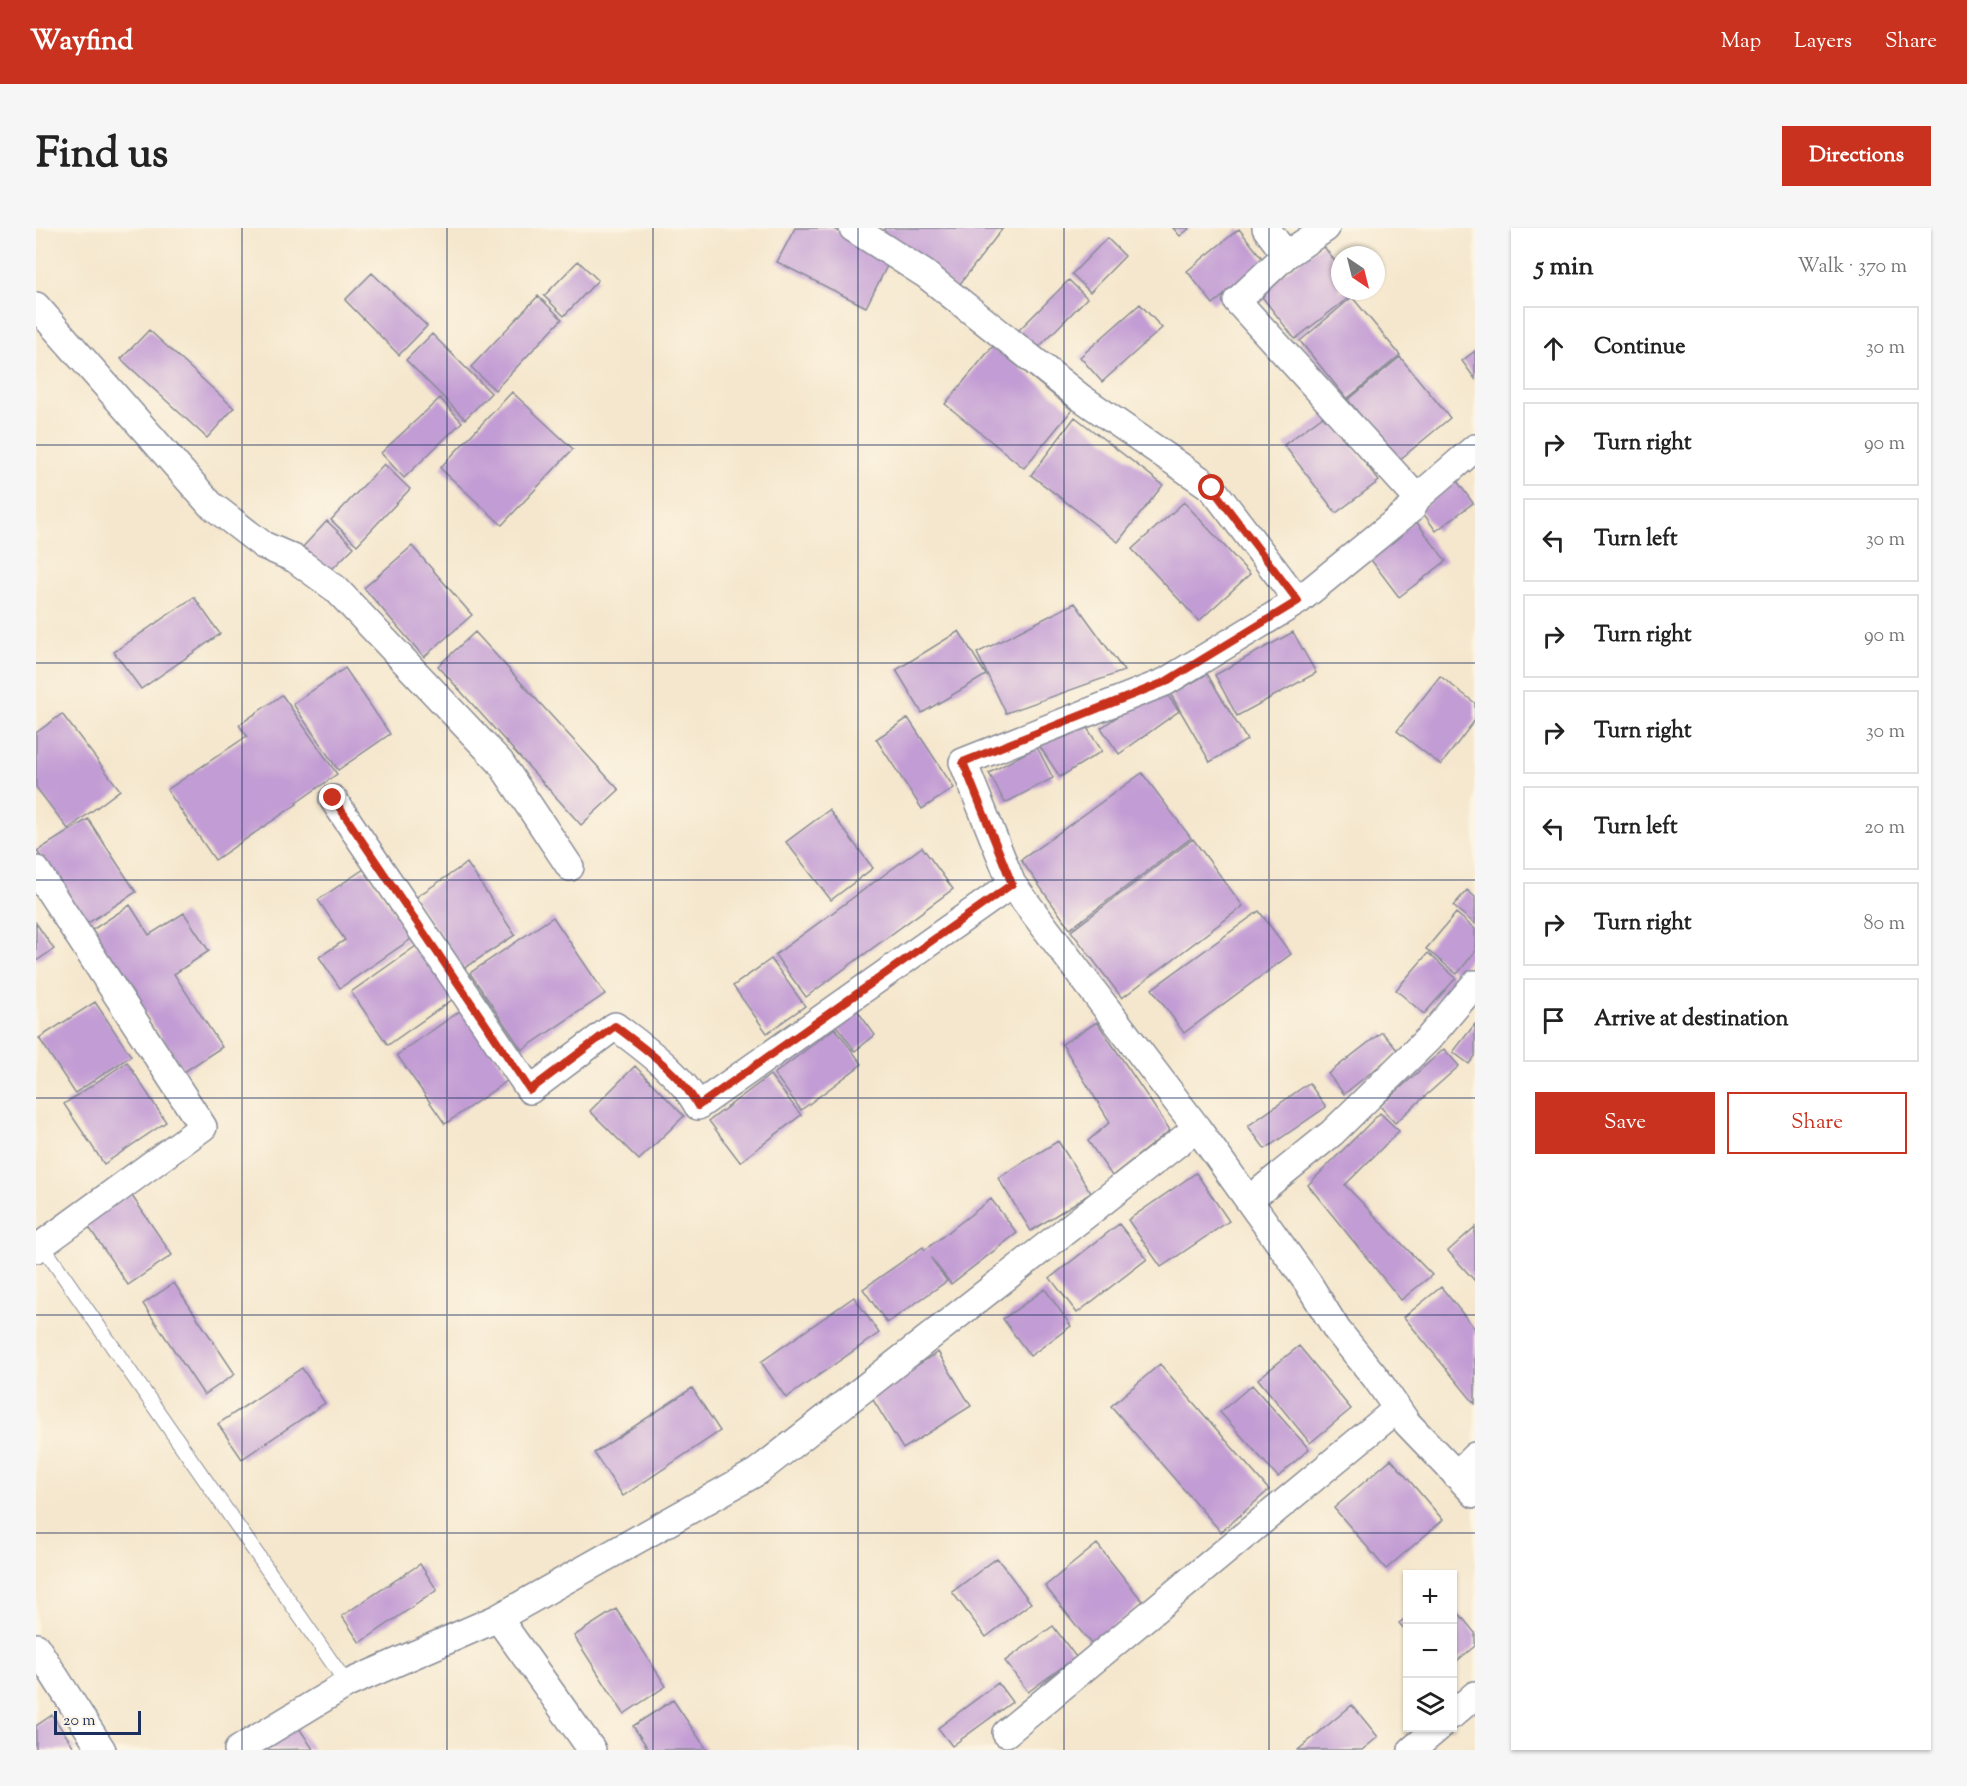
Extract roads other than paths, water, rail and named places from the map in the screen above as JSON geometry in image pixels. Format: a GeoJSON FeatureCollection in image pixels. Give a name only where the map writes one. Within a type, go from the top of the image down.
{"type":"FeatureCollection","features":[{"type":"Feature","properties":{"kind":"street"},"geometry":{"type":"LineString","coordinates":[[853,228],[925,274],[1080,397],[1212,488],[1298,601]]}},
{"type":"Feature","properties":{"kind":"street"},"geometry":{"type":"LineString","coordinates":[[1266,228],[1286,255]]}},
{"type":"Feature","properties":{"kind":"street"},"geometry":{"type":"LineString","coordinates":[[1326,228],[1286,255],[1237,302],[1417,498]]}},
{"type":"Feature","properties":{"kind":"street"},"geometry":{"type":"LineString","coordinates":[[36,306],[210,504],[263,545],[295,559],[336,589],[500,762],[570,867]]}},
{"type":"Feature","properties":{"kind":"street"},"geometry":{"type":"LineString","coordinates":[[1475,448],[1417,498],[1411,510],[1298,601],[1165,682],[963,762],[1012,884],[1197,1128],[1308,1282],[1337,1330],[1377,1377],[1407,1423],[1465,1465],[1475,1494]]}},
{"type":"Feature","properties":{"kind":"street"},"geometry":{"type":"LineString","coordinates":[[333,798],[530,1090],[615,1026],[661,1063],[691,1092],[698,1106],[1012,884]]}},
{"type":"Feature","properties":{"kind":"street"},"geometry":{"type":"LineString","coordinates":[[36,870],[203,1127],[39,1247]]}},
{"type":"Feature","properties":{"kind":"street"},"geometry":{"type":"LineString","coordinates":[[1249,1200],[1332,1132],[1430,1038],[1475,984]]}},
{"type":"Feature","properties":{"kind":"street"},"geometry":{"type":"LineString","coordinates":[[238,1750],[347,1684],[498,1618],[757,1472],[1197,1128]]}},
{"type":"Feature","properties":{"kind":"street"},"geometry":{"type":"LineString","coordinates":[[1006,1733],[1397,1409]]}},
{"type":"Feature","properties":{"kind":"street"},"geometry":{"type":"LineString","coordinates":[[498,1618],[592,1750]]}},
{"type":"Feature","properties":{"kind":"street"},"geometry":{"type":"LineString","coordinates":[[36,1647],[102,1750]]}},
{"type":"Feature","properties":{"kind":"street"},"geometry":{"type":"LineString","coordinates":[[1457,1711],[1475,1695]]}},
{"type":"Feature","properties":{"kind":"street"},"geometry":{"type":"LineString","coordinates":[[1412,1750],[1433,1732]]}},
{"type":"Feature","properties":{"kind":"lane"},"geometry":{"type":"LineString","coordinates":[[39,1247],[347,1684]]}}]}
